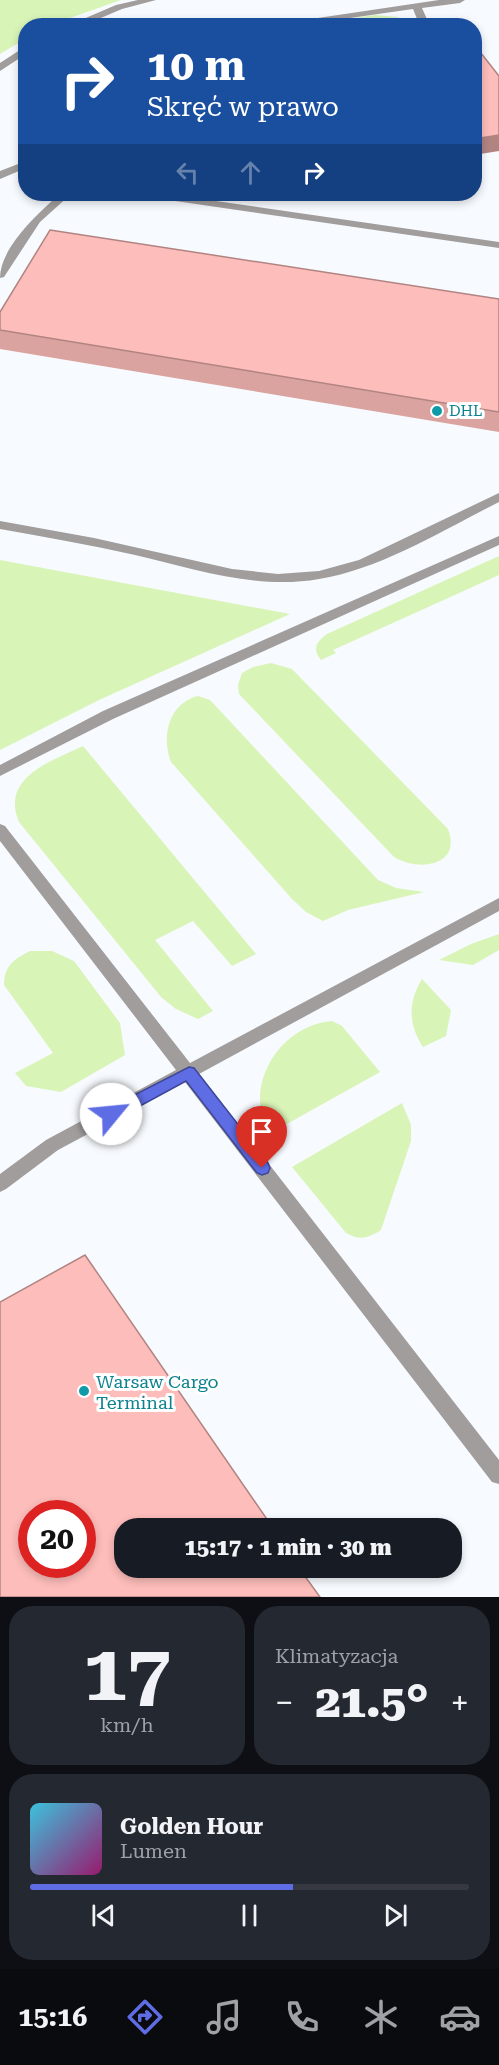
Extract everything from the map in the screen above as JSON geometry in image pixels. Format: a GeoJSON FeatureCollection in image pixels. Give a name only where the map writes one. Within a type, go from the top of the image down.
{"type":"FeatureCollection","features":[{"type":"Feature","properties":{"kind":"lane"},"geometry":{"type":"LineString","coordinates":[[92,18],[119,7],[151,0]]}},
{"type":"Feature","properties":{"kind":"lane"},"geometry":{"type":"LineString","coordinates":[[325,18],[460,0]]}},
{"type":"Feature","properties":{"kind":"lane"},"geometry":{"type":"LineString","coordinates":[[416,5],[422,18]]}},
{"type":"Feature","properties":{"kind":"lane"},"geometry":{"type":"LineString","coordinates":[[0,68],[18,56]]}},
{"type":"Feature","properties":{"kind":"lane"},"geometry":{"type":"LineString","coordinates":[[0,177],[7,171],[18,167]]}},
{"type":"Feature","properties":{"kind":"lane"},"geometry":{"type":"LineString","coordinates":[[0,275],[36,220],[58,201]]}},
{"type":"Feature","properties":{"kind":"lane"},"geometry":{"type":"LineString","coordinates":[[196,201],[499,245]]}},
{"type":"Feature","properties":{"kind":"lane"},"geometry":{"type":"LineString","coordinates":[[0,525],[94,542],[232,573],[278,578],[319,575],[364,563],[499,497]]}},
{"type":"Feature","properties":{"kind":"lane"},"geometry":{"type":"LineString","coordinates":[[0,771],[104,717],[499,540]]}},
{"type":"Feature","properties":{"kind":"lane"},"geometry":{"type":"LineString","coordinates":[[0,830],[499,1475]]}},
{"type":"Feature","properties":{"kind":"lane"},"geometry":{"type":"LineString","coordinates":[[0,1184],[52,1145],[499,904]]}},
{"type":"Feature","properties":{"kind":"green space"},"geometry":{"type":"Polygon","coordinates":[[[0,0],[121,0],[70,18],[18,18],[18,43],[0,54],[0,0]]]}},
{"type":"Feature","properties":{"kind":"green space"},"geometry":{"type":"Polygon","coordinates":[[[376,15],[399,18],[354,18],[376,15]]]}},
{"type":"Feature","properties":{"kind":"green space"},"geometry":{"type":"Polygon","coordinates":[[[499,556],[499,575],[333,650],[336,653],[321,660],[318,656],[316,646],[327,634],[499,556]]]}},
{"type":"Feature","properties":{"kind":"green space"},"geometry":{"type":"Polygon","coordinates":[[[0,560],[290,614],[99,700],[0,750],[0,560]]]}},
{"type":"Feature","properties":{"kind":"green space"},"geometry":{"type":"Polygon","coordinates":[[[271,663],[292,669],[448,829],[451,841],[449,851],[444,858],[436,862],[415,864],[394,857],[239,694],[238,685],[242,673],[253,667],[271,663]]]}},
{"type":"Feature","properties":{"kind":"green space"},"geometry":{"type":"Polygon","coordinates":[[[198,696],[210,700],[378,880],[396,888],[424,892],[348,910],[323,921],[306,912],[171,762],[167,742],[170,722],[180,706],[198,696]]]}},
{"type":"Feature","properties":{"kind":"green space"},"geometry":{"type":"Polygon","coordinates":[[[83,746],[256,954],[232,966],[193,921],[155,940],[213,1011],[198,1019],[176,1009],[161,997],[19,822],[15,806],[17,793],[23,782],[44,765],[83,746]]]}},
{"type":"Feature","properties":{"kind":"green space"},"geometry":{"type":"Polygon","coordinates":[[[499,934],[499,950],[473,965],[439,960],[471,944],[499,934]]]}},
{"type":"Feature","properties":{"kind":"green space"},"geometry":{"type":"Polygon","coordinates":[[[30,951],[52,951],[74,961],[120,1023],[125,1055],[61,1092],[26,1086],[15,1073],[53,1053],[4,985],[4,978],[11,964],[30,951]]]}},
{"type":"Feature","properties":{"kind":"green space"},"geometry":{"type":"Polygon","coordinates":[[[422,979],[451,1010],[446,1036],[423,1047],[412,1021],[414,996],[422,979]]]}},
{"type":"Feature","properties":{"kind":"green space"},"geometry":{"type":"Polygon","coordinates":[[[332,1021],[342,1026],[380,1072],[269,1134],[262,1116],[260,1097],[263,1079],[270,1061],[296,1034],[313,1025],[332,1021]]]}},
{"type":"Feature","properties":{"kind":"green space"},"geometry":{"type":"Polygon","coordinates":[[[402,1103],[411,1125],[411,1141],[381,1230],[364,1238],[356,1237],[346,1233],[292,1167],[402,1103]]]}},
{"type":"Feature","properties":{"kind":"building"},"geometry":{"type":"Polygon","coordinates":[[[482,54],[499,76],[499,135],[482,138],[482,54]]]}},
{"type":"Feature","properties":{"kind":"building","name":"DHL"},"geometry":{"type":"Polygon","coordinates":[[[50,230],[499,299],[499,412],[0,330],[0,312],[50,230]]]}},
{"type":"Feature","properties":{"kind":"building","name":"Warsaw Cargo Terminal"},"geometry":{"type":"Polygon","coordinates":[[[85,1255],[266,1518],[114,1518],[114,1578],[306,1578],[320,1597],[0,1597],[0,1302],[85,1255]]]}},
{"type":"Feature","properties":{"kind":"place","name":"DHL"},"geometry":{"type":"Point","coordinates":[437,411]}},
{"type":"Feature","properties":{"kind":"place","name":"Warsaw Cargo Terminal"},"geometry":{"type":"Point","coordinates":[84,1391]}},
{"type":"Feature","properties":{"kind":"route"},"geometry":{"type":"LineString","coordinates":[[111,1114],[189,1073],[262,1168]]}}]}
